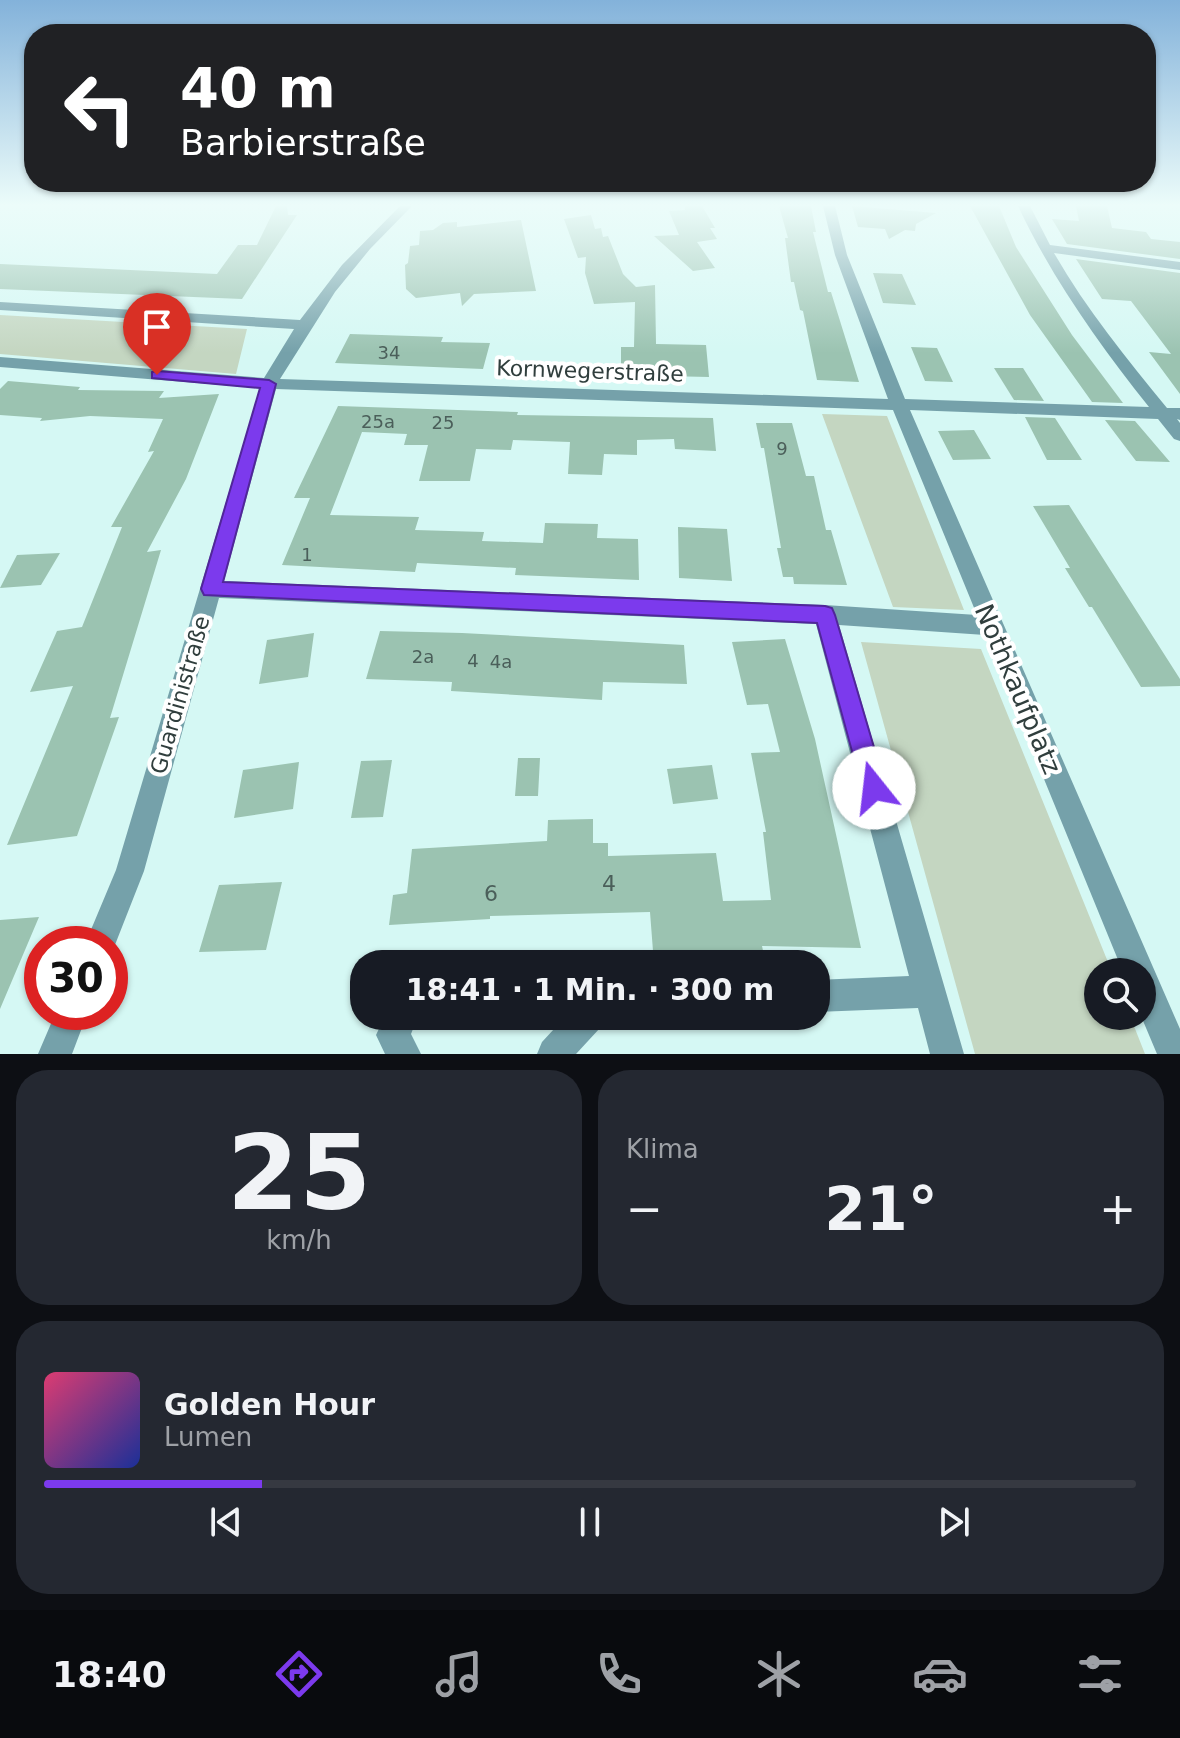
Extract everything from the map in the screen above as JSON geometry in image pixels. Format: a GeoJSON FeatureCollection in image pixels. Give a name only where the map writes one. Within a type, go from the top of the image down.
{"type":"FeatureCollection","features":[{"type":"Feature","properties":{"kind":"street","name":"Guardinistraße"},"geometry":{"type":"LineString","coordinates":[[107,926],[130,871],[269,384],[302,325],[335,279],[358,255]]}},
{"type":"Feature","properties":{"kind":"street","name":"Nothkaufplatz"},"geometry":{"type":"LineString","coordinates":[[842,255],[871,339],[1133,958]]}},
{"type":"Feature","properties":{"kind":"street"},"geometry":{"type":"LineString","coordinates":[[1048,255],[1097,329],[1171,414],[1180,435]]}},
{"type":"Feature","properties":{"kind":"street"},"geometry":{"type":"LineString","coordinates":[[1098,255],[1180,266]]}},
{"type":"Feature","properties":{"kind":"street"},"geometry":{"type":"LineString","coordinates":[[0,306],[302,325]]}},
{"type":"Feature","properties":{"kind":"street","name":"Kornwegerstraße"},"geometry":{"type":"LineString","coordinates":[[0,362],[269,384],[1171,414]]}},
{"type":"Feature","properties":{"kind":"street"},"geometry":{"type":"LineString","coordinates":[[211,589],[825,615],[990,626]]}},
{"type":"Feature","properties":{"kind":"street"},"geometry":{"type":"LineString","coordinates":[[825,615],[947,1054]]}},
{"type":"Feature","properties":{"kind":"street"},"geometry":{"type":"LineString","coordinates":[[830,995],[931,991]]}},
{"type":"Feature","properties":{"kind":"street"},"geometry":{"type":"LineString","coordinates":[[1156,1012],[1174,1054]]}},
{"type":"Feature","properties":{"kind":"street"},"geometry":{"type":"LineString","coordinates":[[55,1054],[65,1030]]}},
{"type":"Feature","properties":{"kind":"street"},"geometry":{"type":"LineString","coordinates":[[395,1030],[393,1035],[404,1054]]}},
{"type":"Feature","properties":{"kind":"street"},"geometry":{"type":"LineString","coordinates":[[554,1054],[575,1030]]}},
{"type":"Feature","properties":{"kind":"green space"},"geometry":{"type":"Polygon","coordinates":[[[0,315],[247,329],[236,374],[0,354],[0,315]]]}},
{"type":"Feature","properties":{"kind":"green space"},"geometry":{"type":"Polygon","coordinates":[[[822,414],[887,416],[964,610],[893,607],[822,414]]]}},
{"type":"Feature","properties":{"kind":"green space"},"geometry":{"type":"Polygon","coordinates":[[[861,642],[981,649],[1106,958],[1084,958],[1084,1030],[1136,1030],[1145,1054],[975,1054],[861,642]]]}},
{"type":"Feature","properties":{"kind":"building"},"geometry":{"type":"Polygon","coordinates":[[[231,255],[271,255],[242,299],[0,289],[0,264],[217,274],[231,255]]]}},
{"type":"Feature","properties":{"kind":"building"},"geometry":{"type":"Polygon","coordinates":[[[409,255],[528,255],[536,291],[474,294],[462,306],[460,293],[416,298],[406,289],[405,265],[409,255]]]}},
{"type":"Feature","properties":{"kind":"building"},"geometry":{"type":"Polygon","coordinates":[[[577,255],[616,255],[623,274],[636,287],[655,285],[656,344],[706,345],[709,377],[621,375],[621,347],[634,347],[635,302],[594,304],[585,273],[586,257],[578,258],[577,255]]]}},
{"type":"Feature","properties":{"kind":"building"},"geometry":{"type":"Polygon","coordinates":[[[675,255],[706,255],[715,268],[693,271],[675,255]]]}},
{"type":"Feature","properties":{"kind":"building"},"geometry":{"type":"Polygon","coordinates":[[[787,255],[819,255],[859,382],[817,380],[803,311],[800,310],[794,282],[791,282],[787,255]]]}},
{"type":"Feature","properties":{"kind":"building"},"geometry":{"type":"Polygon","coordinates":[[[997,255],[1021,255],[1072,335],[1123,403],[1092,402],[1030,315],[997,255]]]}},
{"type":"Feature","properties":{"kind":"building"},"geometry":{"type":"Polygon","coordinates":[[[1151,255],[1180,255],[1180,259],[1151,255]]]}},
{"type":"Feature","properties":{"kind":"building"},"geometry":{"type":"Polygon","coordinates":[[[1076,259],[1180,273],[1180,394],[1149,352],[1171,354],[1131,301],[1102,299],[1076,259]]]}},
{"type":"Feature","properties":{"kind":"building"},"geometry":{"type":"Polygon","coordinates":[[[873,273],[902,274],[916,305],[883,303],[873,273]]]}},
{"type":"Feature","properties":{"kind":"building"},"geometry":{"type":"Polygon","coordinates":[[[350,334],[443,337],[441,342],[490,343],[483,369],[335,363],[350,334]]]}},
{"type":"Feature","properties":{"kind":"building"},"geometry":{"type":"Polygon","coordinates":[[[911,347],[937,348],[953,382],[925,381],[911,347]]]}},
{"type":"Feature","properties":{"kind":"building"},"geometry":{"type":"Polygon","coordinates":[[[994,368],[1023,368],[1044,401],[1014,400],[994,368]]]}},
{"type":"Feature","properties":{"kind":"building"},"geometry":{"type":"Polygon","coordinates":[[[8,381],[80,387],[78,390],[164,391],[159,398],[219,394],[186,479],[147,552],[161,550],[110,718],[119,717],[77,836],[7,845],[73,686],[30,692],[57,631],[82,627],[122,527],[111,527],[154,451],[148,452],[163,419],[90,416],[40,421],[42,418],[0,415],[0,389],[8,381]]]}},
{"type":"Feature","properties":{"kind":"building"},"geometry":{"type":"Polygon","coordinates":[[[338,406],[518,412],[517,415],[713,418],[716,451],[675,449],[674,439],[637,440],[637,455],[604,454],[602,475],[568,474],[570,442],[513,440],[511,450],[476,449],[470,481],[419,481],[428,445],[404,445],[407,434],[362,432],[330,515],[419,517],[415,530],[484,532],[482,541],[543,543],[545,523],[598,524],[597,538],[638,539],[639,580],[515,575],[516,568],[417,563],[415,572],[282,565],[310,498],[294,498],[338,406]]]}},
{"type":"Feature","properties":{"kind":"building"},"geometry":{"type":"Polygon","coordinates":[[[1025,417],[1055,418],[1082,460],[1047,460],[1025,417]]]}},
{"type":"Feature","properties":{"kind":"building"},"geometry":{"type":"Polygon","coordinates":[[[1105,420],[1135,421],[1170,462],[1136,461],[1105,420]]]}},
{"type":"Feature","properties":{"kind":"building"},"geometry":{"type":"Polygon","coordinates":[[[756,423],[792,423],[806,476],[814,476],[826,530],[831,530],[847,585],[794,584],[793,577],[783,577],[764,448],[761,448],[756,423]]]}},
{"type":"Feature","properties":{"kind":"building"},"geometry":{"type":"Polygon","coordinates":[[[974,430],[991,459],[953,460],[938,431],[974,430]]]}},
{"type":"Feature","properties":{"kind":"building"},"geometry":{"type":"Polygon","coordinates":[[[1069,505],[1180,679],[1180,686],[1141,687],[1065,568],[1070,568],[1033,506],[1069,505]]]}},
{"type":"Feature","properties":{"kind":"building"},"geometry":{"type":"Polygon","coordinates":[[[678,527],[727,529],[732,581],[679,578],[678,527]]]}},
{"type":"Feature","properties":{"kind":"building"},"geometry":{"type":"Polygon","coordinates":[[[60,553],[41,585],[0,588],[17,555],[60,553]]]}},
{"type":"Feature","properties":{"kind":"building"},"geometry":{"type":"Polygon","coordinates":[[[380,631],[684,645],[687,684],[603,682],[602,700],[451,691],[452,682],[366,679],[380,631]]]}},
{"type":"Feature","properties":{"kind":"building"},"geometry":{"type":"Polygon","coordinates":[[[314,633],[308,677],[259,684],[267,640],[314,633]]]}},
{"type":"Feature","properties":{"kind":"building"},"geometry":{"type":"Polygon","coordinates":[[[785,639],[815,739],[861,948],[762,946],[763,950],[653,950],[650,912],[490,916],[490,919],[389,925],[393,895],[407,893],[412,849],[547,841],[548,820],[593,819],[593,843],[608,843],[608,856],[716,853],[723,901],[771,900],[763,832],[766,832],[751,753],[780,752],[768,704],[747,705],[732,642],[785,639]]]}},
{"type":"Feature","properties":{"kind":"building"},"geometry":{"type":"Polygon","coordinates":[[[518,758],[540,758],[538,796],[515,796],[518,758]]]}},
{"type":"Feature","properties":{"kind":"building"},"geometry":{"type":"Polygon","coordinates":[[[392,760],[383,817],[351,818],[361,761],[392,760]]]}},
{"type":"Feature","properties":{"kind":"building"},"geometry":{"type":"Polygon","coordinates":[[[299,762],[293,809],[234,818],[243,770],[299,762]]]}},
{"type":"Feature","properties":{"kind":"building"},"geometry":{"type":"Polygon","coordinates":[[[712,765],[718,799],[673,804],[667,769],[712,765]]]}},
{"type":"Feature","properties":{"kind":"building"},"geometry":{"type":"Polygon","coordinates":[[[282,882],[266,950],[199,952],[219,885],[282,882]]]}},
{"type":"Feature","properties":{"kind":"building"},"geometry":{"type":"Polygon","coordinates":[[[39,917],[35,926],[24,926],[24,952],[0,1009],[0,920],[39,917]]]}},
{"type":"Feature","properties":{"kind":"route"},"geometry":{"type":"LineString","coordinates":[[157,375],[269,384],[211,589],[825,615],[874,788]]}}]}
